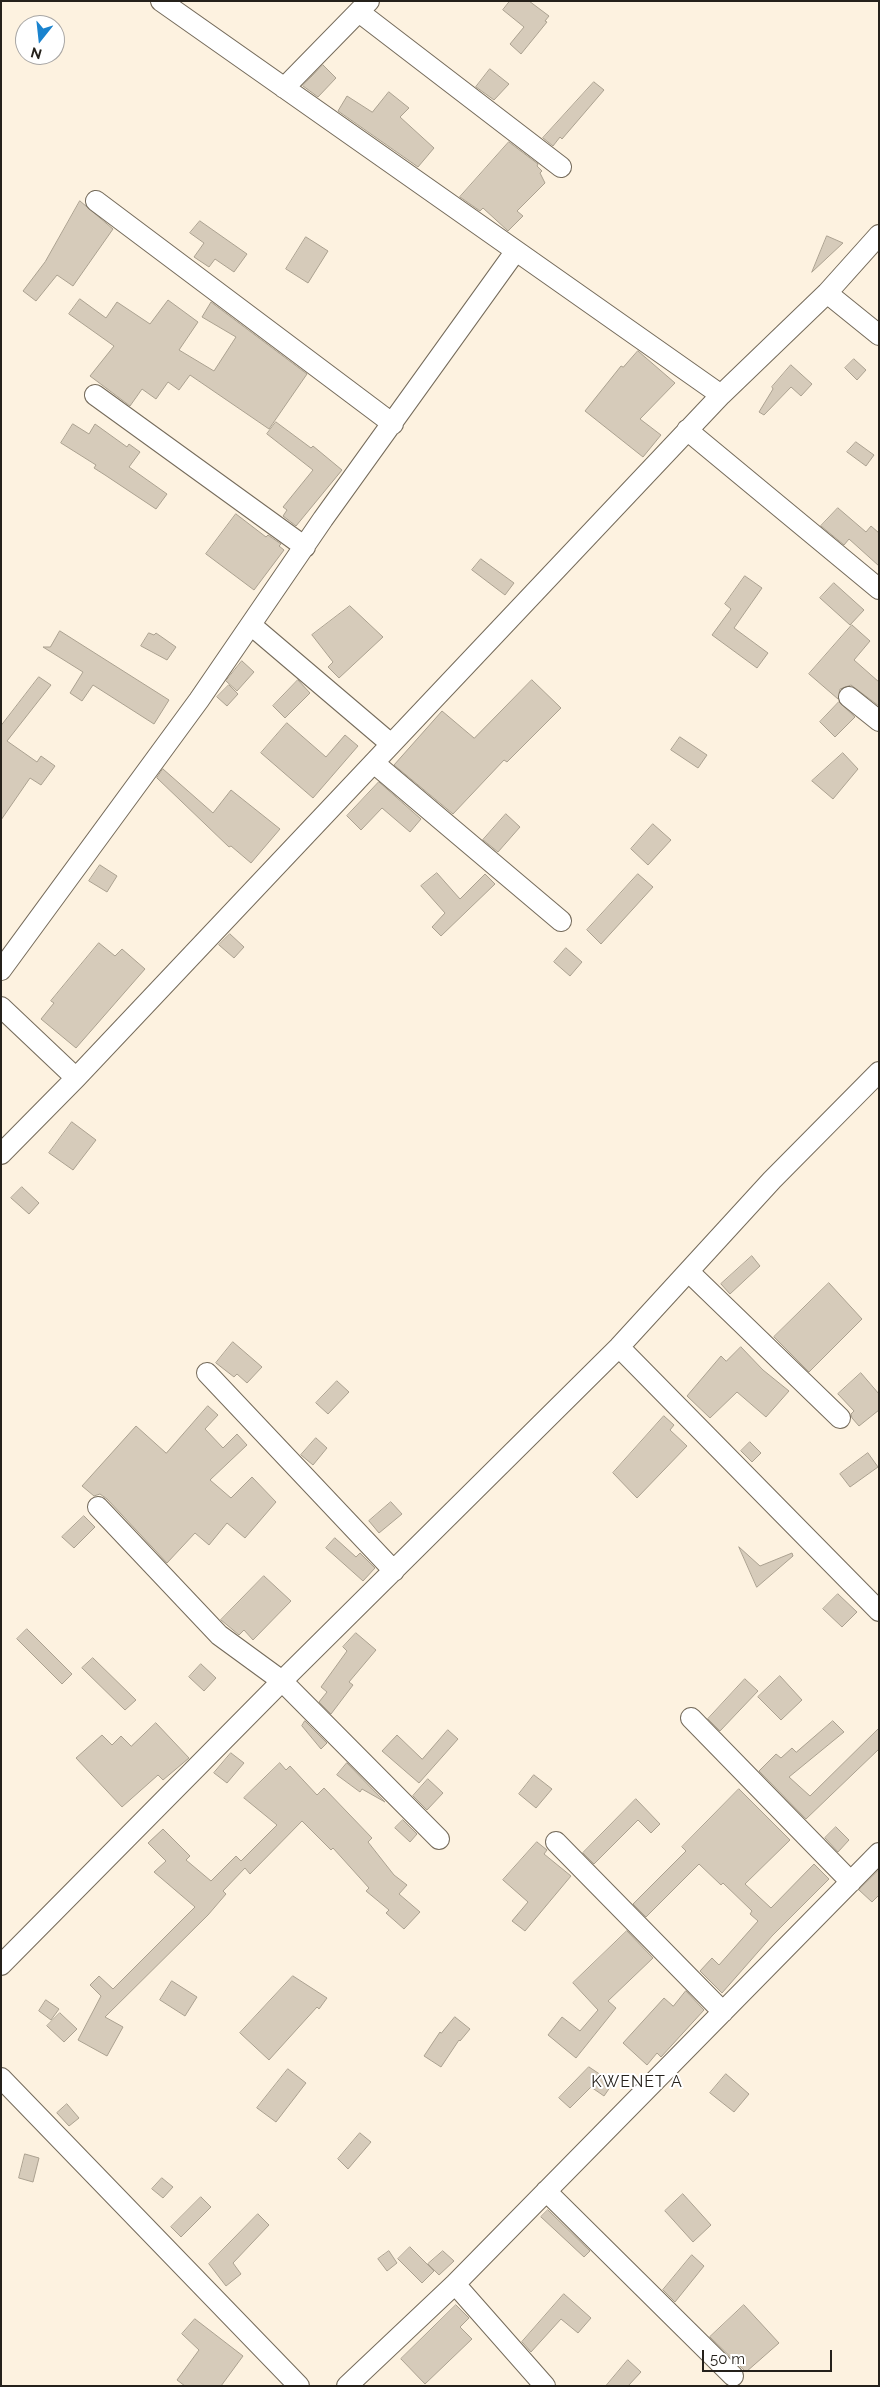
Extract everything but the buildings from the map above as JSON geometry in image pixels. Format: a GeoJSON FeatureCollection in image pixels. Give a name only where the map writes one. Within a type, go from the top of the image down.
{"type":"FeatureCollection","features":[{"type":"Feature","properties":{"kind":"street"},"geometry":{"type":"LineString","coordinates":[[161,1],[515,252],[721,395]]}},
{"type":"Feature","properties":{"kind":"street"},"geometry":{"type":"LineString","coordinates":[[284,88],[364,6],[561,167]]}},
{"type":"Feature","properties":{"kind":"street"},"geometry":{"type":"LineString","coordinates":[[96,201],[393,424]]}},
{"type":"Feature","properties":{"kind":"street"},"geometry":{"type":"LineString","coordinates":[[1,1154],[76,1078],[687,430],[827,293],[879,235]]}},
{"type":"Feature","properties":{"kind":"street"},"geometry":{"type":"LineString","coordinates":[[1,970],[251,626],[515,252]]}},
{"type":"Feature","properties":{"kind":"street"},"geometry":{"type":"LineString","coordinates":[[827,293],[879,335]]}},
{"type":"Feature","properties":{"kind":"street"},"geometry":{"type":"LineString","coordinates":[[96,396],[305,547]]}},
{"type":"Feature","properties":{"kind":"street"},"geometry":{"type":"LineString","coordinates":[[687,430],[879,589]]}},
{"type":"Feature","properties":{"kind":"street"},"geometry":{"type":"LineString","coordinates":[[251,626],[392,744]]}},
{"type":"Feature","properties":{"kind":"street"},"geometry":{"type":"LineString","coordinates":[[848,697],[879,721]]}},
{"type":"Feature","properties":{"kind":"street"},"geometry":{"type":"LineString","coordinates":[[374,763],[561,921]]}},
{"type":"Feature","properties":{"kind":"street"},"geometry":{"type":"LineString","coordinates":[[1,1007],[76,1078]]}},
{"type":"Feature","properties":{"kind":"street"},"geometry":{"type":"LineString","coordinates":[[1,1965],[282,1681],[619,1347],[772,1180],[879,1072]]}},
{"type":"Feature","properties":{"kind":"street"},"geometry":{"type":"LineString","coordinates":[[689,1272],[840,1418]]}},
{"type":"Feature","properties":{"kind":"street"},"geometry":{"type":"LineString","coordinates":[[619,1347],[879,1611]]}},
{"type":"Feature","properties":{"kind":"street"},"geometry":{"type":"LineString","coordinates":[[207,1373],[394,1571]]}},
{"type":"Feature","properties":{"kind":"street"},"geometry":{"type":"LineString","coordinates":[[98,1507],[219,1635],[282,1681],[439,1839]]}},
{"type":"Feature","properties":{"kind":"street"},"geometry":{"type":"LineString","coordinates":[[691,1718],[851,1882]]}},
{"type":"Feature","properties":{"kind":"street"},"geometry":{"type":"LineString","coordinates":[[556,1842],[723,2012]]}},
{"type":"Feature","properties":{"kind":"street"},"geometry":{"type":"LineString","coordinates":[[347,2386],[454,2284],[879,1853]]}},
{"type":"Feature","properties":{"kind":"street"},"geometry":{"type":"LineString","coordinates":[[1,2078],[299,2386]]}},
{"type":"Feature","properties":{"kind":"street"},"geometry":{"type":"LineString","coordinates":[[546,2191],[733,2376]]}},
{"type":"Feature","properties":{"kind":"street"},"geometry":{"type":"LineString","coordinates":[[454,2284],[545,2386]]}},
{"type":"Feature","properties":{"kind":"district","name":"KWENET A"},"geometry":{"type":"Point","coordinates":[637,2082]}}]}
